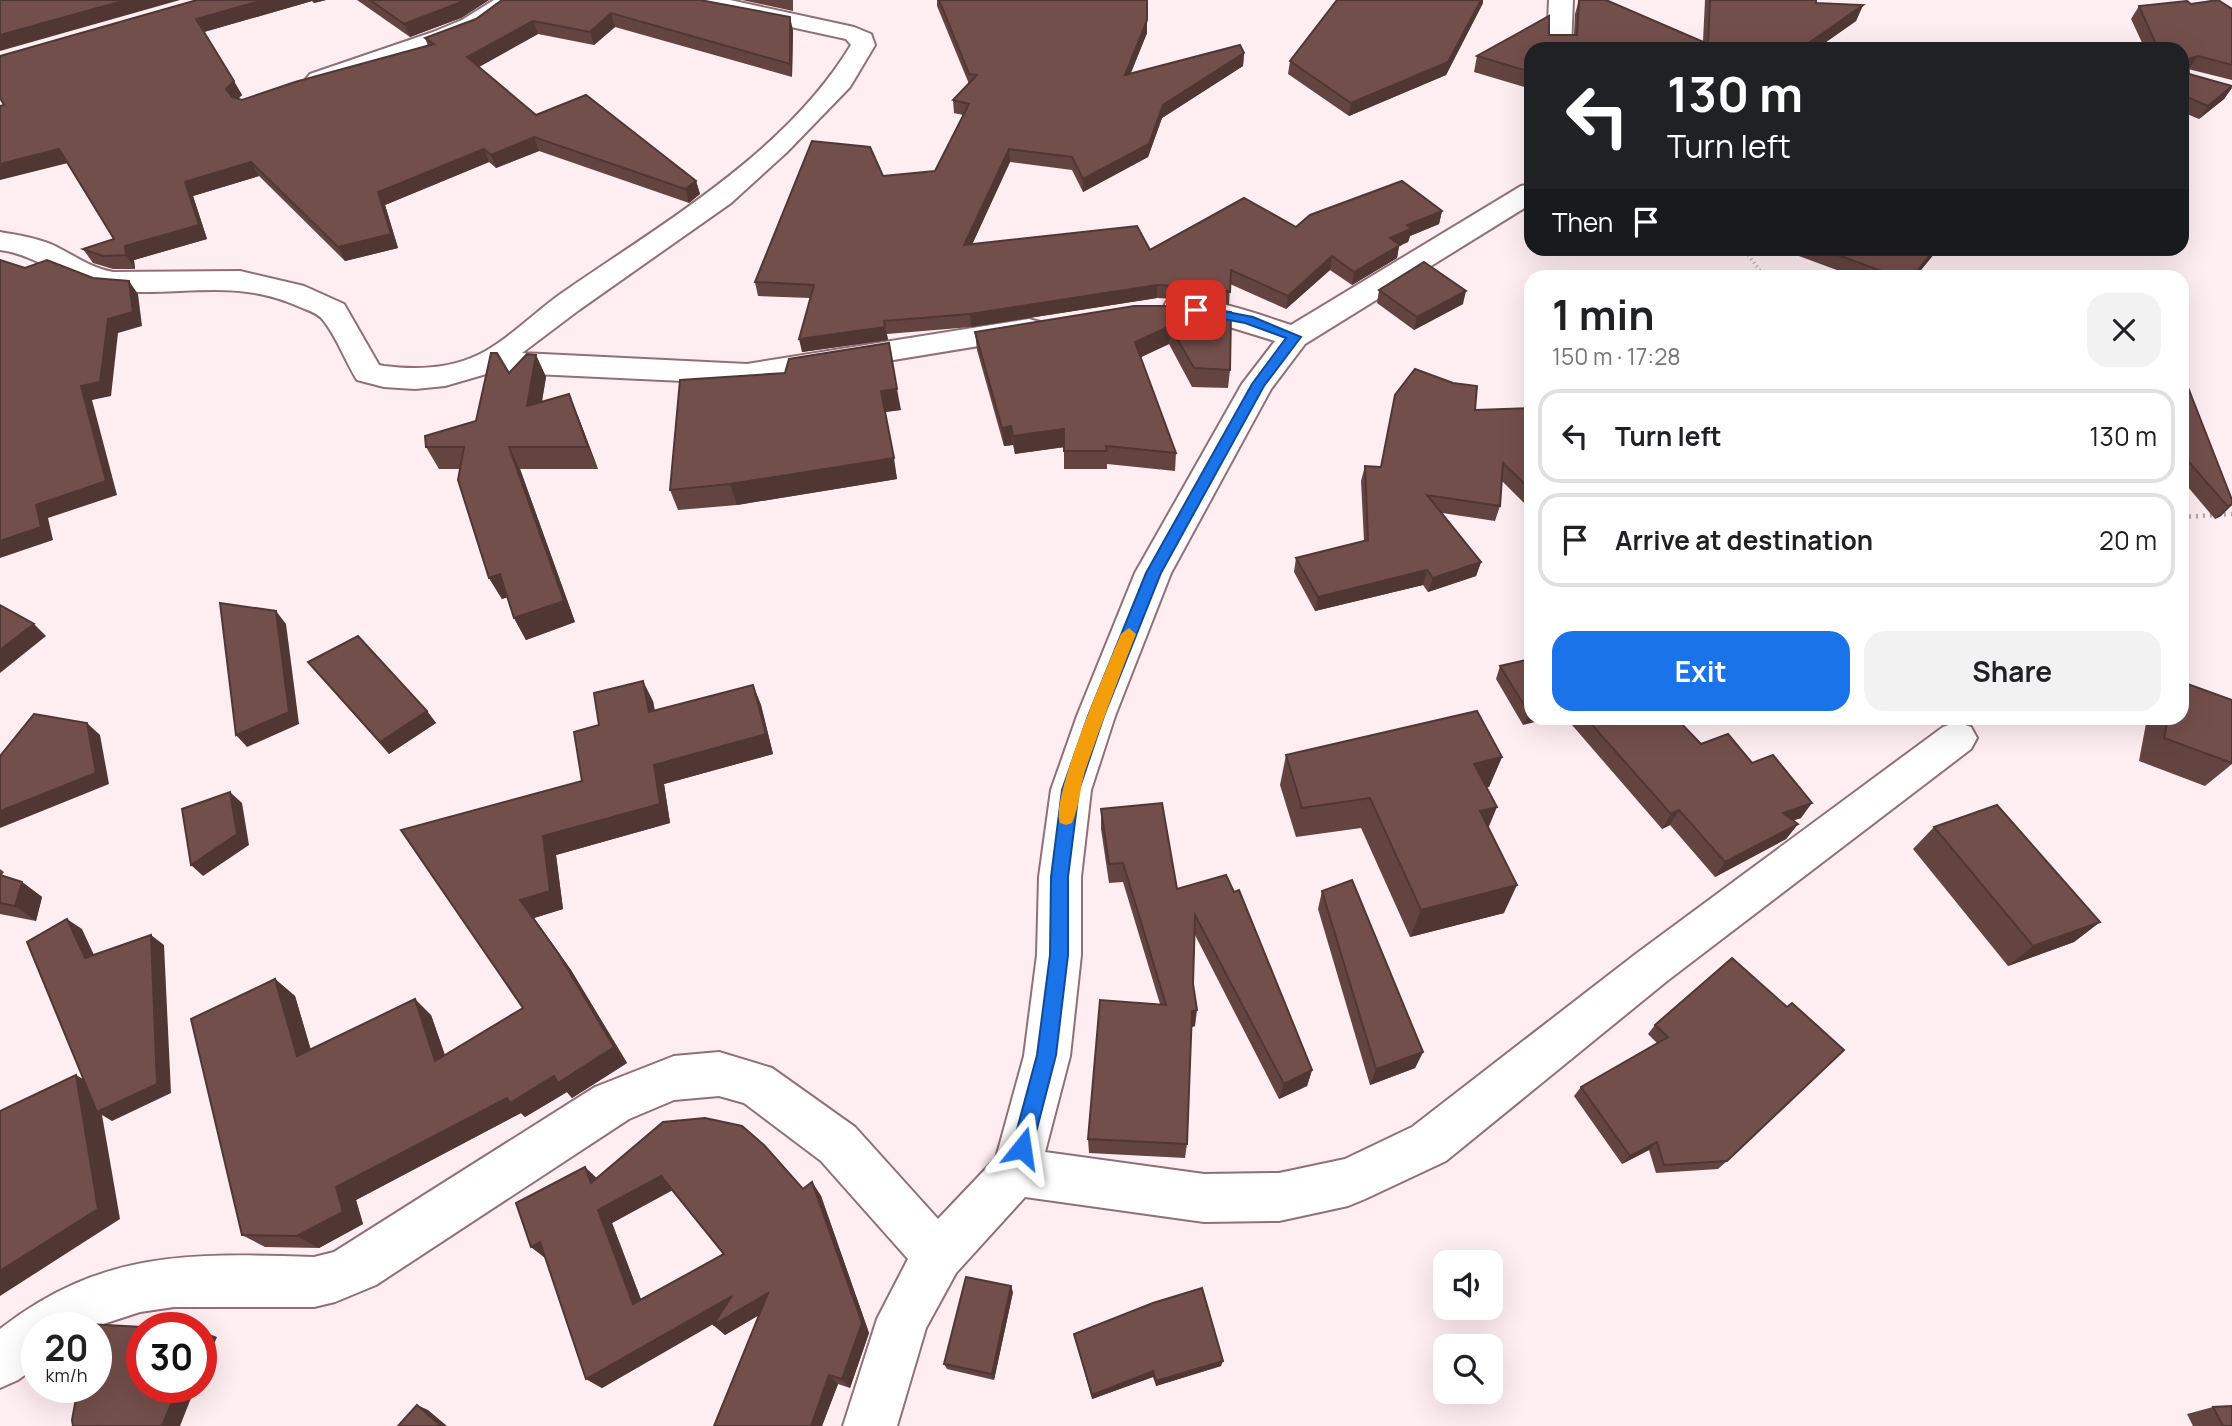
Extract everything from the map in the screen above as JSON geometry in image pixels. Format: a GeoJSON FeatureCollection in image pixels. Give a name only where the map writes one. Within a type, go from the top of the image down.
{"type":"FeatureCollection","features":[{"type":"Feature","properties":{"kind":"street"},"geometry":{"type":"LineString","coordinates":[[301,85],[442,37],[471,25],[510,0]]}},
{"type":"Feature","properties":{"kind":"street"},"geometry":{"type":"LineString","coordinates":[[0,241],[22,244],[42,251],[89,276],[113,281],[240,280],[305,297],[333,311],[368,373],[391,379],[424,380],[460,374],[490,362],[568,303],[721,197],[778,146],[841,82],[863,45],[862,39],[854,34],[736,8],[684,0]]}},
{"type":"Feature","properties":{"kind":"street"},"geometry":{"type":"LineString","coordinates":[[1559,42],[1561,0]]}},
{"type":"Feature","properties":{"kind":"street"},"geometry":{"type":"LineString","coordinates":[[870,1426],[903,1319],[938,1255],[1016,1172],[1046,1055],[1059,955],[1060,877],[1071,790],[1096,716],[1153,573],[1258,384],[1294,337],[1524,196]]}},
{"type":"Feature","properties":{"kind":"street"},"geometry":{"type":"LineString","coordinates":[[1144,311],[1178,308],[1214,312],[1248,320],[1294,337]]}},
{"type":"Feature","properties":{"kind":"street"},"geometry":{"type":"LineString","coordinates":[[490,362],[747,374],[1052,325]]}},
{"type":"Feature","properties":{"kind":"street"},"geometry":{"type":"LineString","coordinates":[[1016,1172],[1204,1198],[1279,1197],[1348,1182],[1429,1144],[1652,967],[1957,738]]}},
{"type":"Feature","properties":{"kind":"street"},"geometry":{"type":"LineString","coordinates":[[70,1312],[85,1303],[138,1286],[180,1279],[314,1282],[335,1278],[358,1267],[612,1103],[674,1078],[719,1074],[756,1084],[838,1144],[938,1255]]}},
{"type":"Feature","properties":{"kind":"street"},"geometry":{"type":"LineString","coordinates":[[0,1362],[21,1346]]}},
{"type":"Feature","properties":{"kind":"path"},"geometry":{"type":"LineString","coordinates":[[2189,517],[2232,514]]}},
{"type":"Feature","properties":{"kind":"building"},"geometry":{"type":"Polygon","coordinates":[[[0,0],[126,0],[0,35],[0,0]]]}},
{"type":"Feature","properties":{"kind":"building"},"geometry":{"type":"Polygon","coordinates":[[[197,0],[263,0],[196,19],[234,81],[226,89],[232,97],[242,100],[295,82],[434,44],[425,38],[476,19],[502,0],[700,0],[790,17],[790,64],[611,13],[590,32],[533,21],[467,57],[536,115],[586,95],[696,181],[685,189],[534,137],[491,155],[484,149],[378,192],[391,234],[338,247],[251,162],[185,182],[199,225],[125,246],[126,255],[103,256],[83,249],[114,239],[59,149],[0,164],[0,106],[4,105],[0,98],[0,56],[197,0]]]}},
{"type":"Feature","properties":{"kind":"building"},"geometry":{"type":"Polygon","coordinates":[[[370,0],[463,0],[404,24],[370,0]]]}},
{"type":"Feature","properties":{"kind":"building"},"geometry":{"type":"Polygon","coordinates":[[[939,0],[1147,0],[1147,20],[1125,75],[1240,45],[1244,53],[1163,105],[1149,144],[1083,179],[1072,157],[1009,149],[964,245],[1137,226],[1150,250],[1244,198],[1296,227],[1310,215],[1402,181],[1442,211],[1407,225],[1411,229],[1390,238],[1400,245],[1354,272],[1332,256],[1288,296],[1231,270],[1230,292],[1216,288],[1157,285],[970,314],[884,321],[885,327],[799,339],[814,285],[755,282],[812,141],[870,147],[883,176],[935,171],[969,104],[953,100],[977,75],[969,74],[939,0]]]}},
{"type":"Feature","properties":{"kind":"building"},"geometry":{"type":"Polygon","coordinates":[[[1337,0],[1481,0],[1448,62],[1351,103],[1290,61],[1337,0]]]}},
{"type":"Feature","properties":{"kind":"building"},"geometry":{"type":"Polygon","coordinates":[[[1579,0],[1606,0],[1703,42],[1524,42],[1524,70],[1477,56],[1549,16],[1549,35],[1577,35],[1579,0]]]}},
{"type":"Feature","properties":{"kind":"building"},"geometry":{"type":"Polygon","coordinates":[[[1710,0],[1816,0],[1816,3],[1863,5],[1810,42],[1708,42],[1710,0]]]}},
{"type":"Feature","properties":{"kind":"building"},"geometry":{"type":"Polygon","coordinates":[[[2218,0],[2232,9],[2232,65],[2198,56],[2189,59],[2189,42],[2155,42],[2139,6],[2187,1],[2191,4],[2218,0]]]}},
{"type":"Feature","properties":{"kind":"building"},"geometry":{"type":"Polygon","coordinates":[[[2189,74],[2232,86],[2208,106],[2189,98],[2189,74]]]}},
{"type":"Feature","properties":{"kind":"building"},"geometry":{"type":"Polygon","coordinates":[[[1841,256],[1929,256],[1918,270],[1879,270],[1841,256]]]}},
{"type":"Feature","properties":{"kind":"building"},"geometry":{"type":"Polygon","coordinates":[[[0,260],[25,268],[47,260],[93,278],[129,281],[133,312],[108,319],[100,382],[81,386],[106,481],[36,505],[41,527],[0,541],[0,260]]]}},
{"type":"Feature","properties":{"kind":"building"},"geometry":{"type":"Polygon","coordinates":[[[1424,262],[1466,291],[1417,317],[1379,290],[1424,262]]]}},
{"type":"Feature","properties":{"kind":"building"},"geometry":{"type":"Polygon","coordinates":[[[1134,306],[1188,306],[1231,312],[1230,370],[1194,368],[1170,326],[1135,342],[1176,453],[1106,446],[1107,451],[1064,451],[1064,429],[1013,436],[1011,426],[1002,428],[975,332],[1134,306]]]}},
{"type":"Feature","properties":{"kind":"building"},"geometry":{"type":"Polygon","coordinates":[[[889,343],[897,389],[881,391],[894,458],[730,484],[670,490],[680,380],[785,373],[789,359],[889,343]]]}},
{"type":"Feature","properties":{"kind":"building"},"geometry":{"type":"Polygon","coordinates":[[[491,353],[497,353],[509,373],[527,354],[536,355],[527,406],[569,394],[588,447],[509,447],[564,601],[514,618],[500,574],[489,578],[458,480],[464,447],[426,447],[425,436],[476,421],[491,353]]]}},
{"type":"Feature","properties":{"kind":"building"},"geometry":{"type":"Polygon","coordinates":[[[1415,369],[1453,383],[1477,386],[1475,410],[1524,408],[1524,483],[1503,463],[1500,506],[1427,495],[1481,562],[1433,578],[1427,570],[1318,597],[1296,558],[1368,540],[1365,466],[1381,467],[1395,395],[1415,369]]]}},
{"type":"Feature","properties":{"kind":"building"},"geometry":{"type":"Polygon","coordinates":[[[2189,390],[2232,500],[2228,507],[2189,462],[2189,390]]]}},
{"type":"Feature","properties":{"kind":"building"},"geometry":{"type":"Polygon","coordinates":[[[220,603],[276,611],[289,712],[236,735],[220,603]]]}},
{"type":"Feature","properties":{"kind":"building"},"geometry":{"type":"Polygon","coordinates":[[[0,605],[34,624],[0,650],[0,605]]]}},
{"type":"Feature","properties":{"kind":"building"},"geometry":{"type":"Polygon","coordinates":[[[358,636],[427,711],[380,742],[308,662],[358,636]]]}},
{"type":"Feature","properties":{"kind":"building"},"geometry":{"type":"Polygon","coordinates":[[[1524,661],[1524,705],[1500,666],[1524,661]]]}},
{"type":"Feature","properties":{"kind":"building"},"geometry":{"type":"Polygon","coordinates":[[[643,681],[649,712],[753,685],[766,734],[654,765],[660,804],[543,836],[550,891],[520,900],[558,953],[614,1047],[558,1083],[554,1076],[510,1103],[507,1098],[336,1187],[343,1212],[297,1236],[242,1235],[191,1019],[275,979],[297,1056],[415,999],[435,1061],[523,1008],[401,830],[582,781],[574,732],[599,725],[594,693],[643,681]]]}},
{"type":"Feature","properties":{"kind":"building"},"geometry":{"type":"Polygon","coordinates":[[[2189,685],[2232,700],[2232,763],[2164,738],[2167,725],[2189,725],[2189,685]]]}},
{"type":"Feature","properties":{"kind":"building"},"geometry":{"type":"Polygon","coordinates":[[[1477,711],[1502,757],[1474,764],[1497,807],[1480,811],[1517,885],[1421,910],[1370,798],[1302,808],[1286,755],[1477,711]]]}},
{"type":"Feature","properties":{"kind":"building"},"geometry":{"type":"Polygon","coordinates":[[[34,714],[87,723],[96,773],[0,811],[0,756],[34,714]]]}},
{"type":"Feature","properties":{"kind":"building"},"geometry":{"type":"Polygon","coordinates":[[[1592,725],[1683,725],[1701,744],[1728,734],[1752,763],[1773,755],[1812,803],[1783,813],[1798,824],[1725,862],[1679,810],[1671,814],[1592,725]]]}},
{"type":"Feature","properties":{"kind":"building"},"geometry":{"type":"Polygon","coordinates":[[[230,792],[237,834],[191,865],[182,809],[230,792]]]}},
{"type":"Feature","properties":{"kind":"building"},"geometry":{"type":"Polygon","coordinates":[[[1162,803],[1177,889],[1226,875],[1234,892],[1239,890],[1312,1070],[1284,1084],[1195,915],[1193,984],[1197,1010],[1192,1011],[1187,1144],[1088,1139],[1100,1000],[1166,1005],[1123,863],[1109,864],[1101,809],[1162,803]]]}},
{"type":"Feature","properties":{"kind":"building"},"geometry":{"type":"Polygon","coordinates":[[[1997,805],[2100,922],[2033,946],[1934,827],[1997,805]]]}},
{"type":"Feature","properties":{"kind":"building"},"geometry":{"type":"Polygon","coordinates":[[[0,875],[22,882],[15,906],[0,903],[0,875]]]}},
{"type":"Feature","properties":{"kind":"building"},"geometry":{"type":"Polygon","coordinates":[[[1352,880],[1423,1052],[1376,1069],[1322,891],[1352,880]]]}},
{"type":"Feature","properties":{"kind":"building"},"geometry":{"type":"Polygon","coordinates":[[[67,919],[85,958],[151,935],[157,1084],[97,1112],[27,942],[67,919]]]}},
{"type":"Feature","properties":{"kind":"building"},"geometry":{"type":"Polygon","coordinates":[[[1732,958],[1787,1007],[1792,1003],[1844,1050],[1727,1161],[1664,1165],[1657,1142],[1630,1156],[1581,1087],[1668,1037],[1655,1025],[1732,958]]]}},
{"type":"Feature","properties":{"kind":"building"},"geometry":{"type":"Polygon","coordinates":[[[76,1075],[98,1209],[0,1271],[0,1111],[76,1075]]]}},
{"type":"Feature","properties":{"kind":"building"},"geometry":{"type":"Polygon","coordinates":[[[705,1118],[742,1126],[764,1145],[803,1189],[812,1182],[862,1323],[842,1379],[829,1375],[811,1426],[714,1426],[768,1293],[713,1325],[732,1296],[586,1379],[540,1242],[531,1247],[516,1203],[585,1167],[591,1183],[663,1122],[705,1118]],[[661,1176],[598,1210],[633,1304],[724,1254],[661,1176]]]}},
{"type":"Feature","properties":{"kind":"building"},"geometry":{"type":"Polygon","coordinates":[[[966,1277],[1011,1286],[992,1374],[944,1364],[966,1277]]]}},
{"type":"Feature","properties":{"kind":"building"},"geometry":{"type":"Polygon","coordinates":[[[1202,1288],[1223,1361],[1156,1381],[1153,1371],[1092,1395],[1074,1334],[1153,1303],[1202,1288]]]}},
{"type":"Feature","properties":{"kind":"building"},"geometry":{"type":"Polygon","coordinates":[[[112,1325],[126,1326],[126,1403],[172,1403],[162,1426],[73,1426],[75,1403],[112,1403],[112,1325]]]}},
{"type":"Feature","properties":{"kind":"building"},"geometry":{"type":"Polygon","coordinates":[[[417,1405],[441,1426],[398,1426],[417,1405]]]}},
{"type":"Feature","properties":{"kind":"building"},"geometry":{"type":"Polygon","coordinates":[[[2232,1406],[2232,1426],[2223,1426],[2213,1407],[2232,1406]]]}},
{"type":"Feature","properties":{"kind":"slow traffic"},"geometry":{"type":"LineString","coordinates":[[1066,818],[1071,790],[1096,716],[1129,634]]}},
{"type":"Feature","properties":{"kind":"route"},"geometry":{"type":"LineString","coordinates":[[1022,1148],[1046,1055],[1059,955],[1060,877],[1071,790],[1096,716],[1153,573],[1258,384],[1294,337],[1248,320],[1196,310]]}}]}
